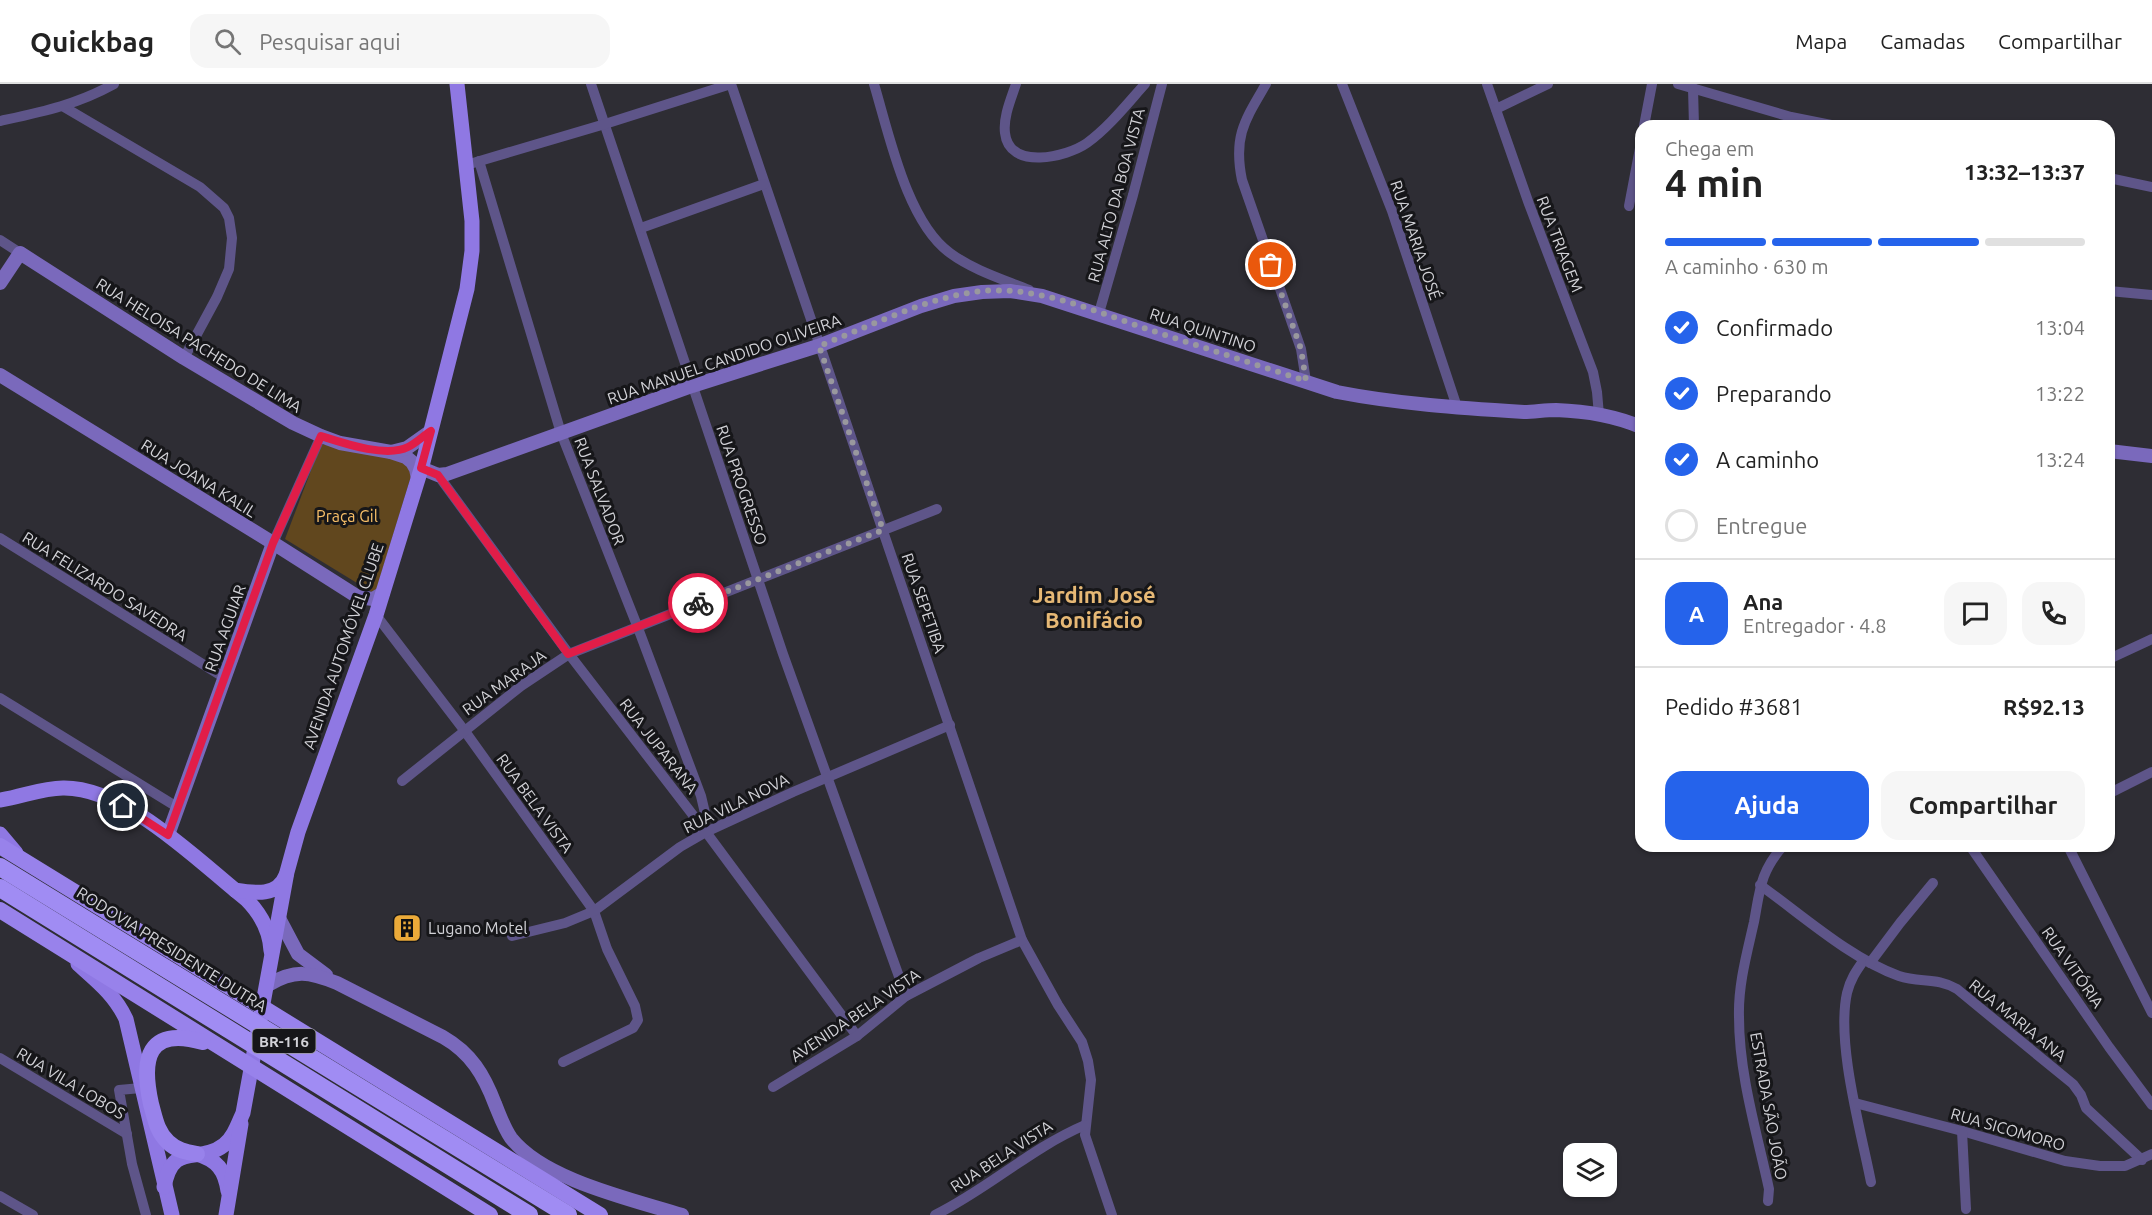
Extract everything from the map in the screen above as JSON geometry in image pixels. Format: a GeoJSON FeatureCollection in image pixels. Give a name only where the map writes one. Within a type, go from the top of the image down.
{"type":"FeatureCollection","features":[{"type":"Feature","properties":{"kind":"highway","name":"BR-116"},"geometry":{"type":"LineString","coordinates":[[0,846],[600,1215]]}},
{"type":"Feature","properties":{"kind":"highway","name":"RODOVIA PRESIDENTE DUTRA"},"geometry":{"type":"LineString","coordinates":[[0,867],[568,1215]]}},
{"type":"Feature","properties":{"kind":"highway","name":"BR-116"},"geometry":{"type":"LineString","coordinates":[[0,888],[529,1215]]}},
{"type":"Feature","properties":{"kind":"highway","name":"BR-116"},"geometry":{"type":"LineString","coordinates":[[0,910],[490,1215]]}},
{"type":"Feature","properties":{"kind":"highway"},"geometry":{"type":"LineString","coordinates":[[197,1154],[178,1149],[170,1144],[158,1129],[147,1084],[147,1060],[157,1044],[175,1038],[191,1039],[222,1049]]}},
{"type":"Feature","properties":{"kind":"main road","name":"AVENIDA AUTOMÓVEL CLUBE"},"geometry":{"type":"LineString","coordinates":[[243,1113],[287,872],[312,788],[383,593],[431,431],[469,280],[472,251],[472,163],[458,84]]}},
{"type":"Feature","properties":{"kind":"main road","name":"RUA HELOISA PACHEDO DE LIMA"},"geometry":{"type":"LineString","coordinates":[[20,253],[184,358],[293,423],[340,443],[391,452],[412,462],[419,474]]}},
{"type":"Feature","properties":{"kind":"main road"},"geometry":{"type":"LineString","coordinates":[[0,284],[20,253]]}},
{"type":"Feature","properties":{"kind":"main road","name":"RUA MANUEL CANDIDO OLIVEIRA"},"geometry":{"type":"LineString","coordinates":[[438,475],[447,474],[692,386],[819,346],[921,306],[954,296],[982,291],[1010,291],[1042,296]]}},
{"type":"Feature","properties":{"kind":"main road","name":"RUA QUINTINO"},"geometry":{"type":"LineString","coordinates":[[1042,296],[1337,392],[1375,400],[1457,407],[1532,412],[1555,410],[1599,415],[1635,425]]}},
{"type":"Feature","properties":{"kind":"main road","name":"RUA JOANA KALIL"},"geometry":{"type":"LineString","coordinates":[[0,375],[357,597],[373,599],[383,593]]}},
{"type":"Feature","properties":{"kind":"main road"},"geometry":{"type":"LineString","coordinates":[[391,452],[406,448],[431,431]]}},
{"type":"Feature","properties":{"kind":"main road"},"geometry":{"type":"LineString","coordinates":[[2115,452],[2152,456]]}},
{"type":"Feature","properties":{"kind":"main road"},"geometry":{"type":"LineString","coordinates":[[419,474],[438,475]]}},
{"type":"Feature","properties":{"kind":"main road","name":"RUA AGUIAR"},"geometry":{"type":"LineString","coordinates":[[168,835],[273,543]]}},
{"type":"Feature","properties":{"kind":"main road"},"geometry":{"type":"LineString","coordinates":[[0,809],[6,799],[48,789],[80,789],[109,798],[168,835],[256,909],[265,924],[271,945],[272,963]]}},
{"type":"Feature","properties":{"kind":"main road"},"geometry":{"type":"LineString","coordinates":[[0,834],[25,862]]}},
{"type":"Feature","properties":{"kind":"main road"},"geometry":{"type":"LineString","coordinates":[[234,890],[257,892],[275,889],[282,885],[287,872]]}},
{"type":"Feature","properties":{"kind":"main road"},"geometry":{"type":"LineString","coordinates":[[280,920],[298,954],[337,983]]}},
{"type":"Feature","properties":{"kind":"main road"},"geometry":{"type":"LineString","coordinates":[[53,943],[106,990],[122,1010],[130,1030],[141,1088],[172,1215]]}},
{"type":"Feature","properties":{"kind":"main road"},"geometry":{"type":"LineString","coordinates":[[267,991],[278,979],[298,973],[319,976],[457,1045],[472,1060],[483,1076],[506,1130],[525,1152],[544,1166],[596,1188],[682,1215]]}},
{"type":"Feature","properties":{"kind":"main road"},"geometry":{"type":"LineString","coordinates":[[164,1187],[168,1171],[173,1163],[185,1156],[216,1149],[226,1143],[237,1128],[243,1113]]}},
{"type":"Feature","properties":{"kind":"main road"},"geometry":{"type":"LineString","coordinates":[[226,1215],[243,1113]]}},
{"type":"Feature","properties":{"kind":"main road"},"geometry":{"type":"LineString","coordinates":[[197,1154],[219,1165],[225,1175],[229,1197]]}},
{"type":"Feature","properties":{"kind":"street"},"geometry":{"type":"LineString","coordinates":[[0,121],[64,107],[86,99],[114,84]]}},
{"type":"Feature","properties":{"kind":"street","name":"RUA PROGRESSO"},"geometry":{"type":"LineString","coordinates":[[591,84],[758,579],[906,996]]}},
{"type":"Feature","properties":{"kind":"street"},"geometry":{"type":"LineString","coordinates":[[472,163],[731,84]]}},
{"type":"Feature","properties":{"kind":"street","name":"RUA SEPETIBA"},"geometry":{"type":"LineString","coordinates":[[731,84],[1022,940],[1082,1042],[1091,1080],[1085,1125],[1088,1148],[1112,1215]]}},
{"type":"Feature","properties":{"kind":"street","name":"RUA QUINTINO"},"geometry":{"type":"LineString","coordinates":[[873,84],[902,176],[931,236],[949,253],[975,268],[1042,296]]}},
{"type":"Feature","properties":{"kind":"street"},"geometry":{"type":"LineString","coordinates":[[1016,84],[1005,120],[1005,135],[1010,146],[1019,152],[1047,159],[1066,154],[1086,144],[1103,130],[1145,84]]}},
{"type":"Feature","properties":{"kind":"street","name":"RUA ALTO DA BOA VISTA"},"geometry":{"type":"LineString","coordinates":[[1099,313],[1162,84]]}},
{"type":"Feature","properties":{"kind":"street"},"geometry":{"type":"LineString","coordinates":[[1266,84],[1240,132],[1238,164],[1301,349],[1306,381]]}},
{"type":"Feature","properties":{"kind":"street","name":"RUA MARIA JOSÉ"},"geometry":{"type":"LineString","coordinates":[[1342,84],[1392,211],[1457,407]]}},
{"type":"Feature","properties":{"kind":"street","name":"RUA TRIAGEM"},"geometry":{"type":"LineString","coordinates":[[1487,84],[1529,204],[1593,372],[1599,415]]}},
{"type":"Feature","properties":{"kind":"street"},"geometry":{"type":"LineString","coordinates":[[1496,109],[1548,84]]}},
{"type":"Feature","properties":{"kind":"street"},"geometry":{"type":"LineString","coordinates":[[1645,120],[1652,84]]}},
{"type":"Feature","properties":{"kind":"street"},"geometry":{"type":"LineString","coordinates":[[1678,84],[1788,120]]}},
{"type":"Feature","properties":{"kind":"street"},"geometry":{"type":"LineString","coordinates":[[1693,88],[1694,120]]}},
{"type":"Feature","properties":{"kind":"street"},"geometry":{"type":"LineString","coordinates":[[64,107],[200,187],[224,208],[229,218],[232,238],[229,269],[217,297],[184,358]]}},
{"type":"Feature","properties":{"kind":"street","name":"RUA SALVADOR"},"geometry":{"type":"LineString","coordinates":[[472,163],[561,434],[638,628],[701,796],[705,813],[704,829]]}},
{"type":"Feature","properties":{"kind":"street"},"geometry":{"type":"LineString","coordinates":[[1629,206],[1635,174]]}},
{"type":"Feature","properties":{"kind":"street"},"geometry":{"type":"LineString","coordinates":[[2115,179],[2152,187]]}},
{"type":"Feature","properties":{"kind":"street"},"geometry":{"type":"LineString","coordinates":[[641,228],[764,184]]}},
{"type":"Feature","properties":{"kind":"street","name":"RUA HELOISA PACHEDO DE LIMA"},"geometry":{"type":"LineString","coordinates":[[0,240],[20,253]]}},
{"type":"Feature","properties":{"kind":"street"},"geometry":{"type":"LineString","coordinates":[[2115,291],[2152,294]]}},
{"type":"Feature","properties":{"kind":"street","name":"RUA AGUIAR"},"geometry":{"type":"LineString","coordinates":[[273,543],[321,436]]}},
{"type":"Feature","properties":{"kind":"street","name":"RUA JUPARANA"},"geometry":{"type":"LineString","coordinates":[[438,475],[568,654],[704,829],[857,1036]]}},
{"type":"Feature","properties":{"kind":"street","name":"RUA MARAJA"},"geometry":{"type":"LineString","coordinates":[[402,780],[521,686],[568,654],[937,509]]}},
{"type":"Feature","properties":{"kind":"street","name":"RUA FELIZARDO SAVEDRA"},"geometry":{"type":"LineString","coordinates":[[0,538],[225,678]]}},
{"type":"Feature","properties":{"kind":"street","name":"RUA BELA VISTA"},"geometry":{"type":"LineString","coordinates":[[376,615],[464,730],[594,910],[608,949],[635,1006],[638,1020],[633,1028],[563,1062]]}},
{"type":"Feature","properties":{"kind":"street"},"geometry":{"type":"LineString","coordinates":[[369,633],[389,631]]}},
{"type":"Feature","properties":{"kind":"street"},"geometry":{"type":"LineString","coordinates":[[2115,656],[2152,639]]}},
{"type":"Feature","properties":{"kind":"street"},"geometry":{"type":"LineString","coordinates":[[0,698],[177,807]]}},
{"type":"Feature","properties":{"kind":"street","name":"RUA VILA NOVA"},"geometry":{"type":"LineString","coordinates":[[512,936],[565,923],[594,910],[704,829],[950,725]]}},
{"type":"Feature","properties":{"kind":"street"},"geometry":{"type":"LineString","coordinates":[[2115,790],[2152,772]]}},
{"type":"Feature","properties":{"kind":"street","name":"ESTRADA SÃO JOÃO"},"geometry":{"type":"LineString","coordinates":[[1768,1201],[1768,1189],[1745,1076],[1739,1016],[1742,980],[1760,885],[1768,866],[1778,852]]}},
{"type":"Feature","properties":{"kind":"street","name":"RUA VITÓRIA"},"geometry":{"type":"LineString","coordinates":[[1974,852],[2109,1047],[2152,1105]]}},
{"type":"Feature","properties":{"kind":"street"},"geometry":{"type":"LineString","coordinates":[[2071,852],[2152,1013]]}},
{"type":"Feature","properties":{"kind":"street"},"geometry":{"type":"LineString","coordinates":[[1871,1182],[1848,1066],[1845,1009],[1847,993],[1854,974],[1933,883]]}},
{"type":"Feature","properties":{"kind":"street","name":"RUA MARIA ANA"},"geometry":{"type":"LineString","coordinates":[[1760,885],[1867,961],[1900,976],[1946,982],[1957,989],[2073,1084],[2086,1108],[2142,1160]]}},
{"type":"Feature","properties":{"kind":"street","name":"AVENIDA BELA VISTA"},"geometry":{"type":"LineString","coordinates":[[773,1087],[857,1036],[906,996],[979,958],[1022,940]]}},
{"type":"Feature","properties":{"kind":"street","name":"RUA VILA LOBOS"},"geometry":{"type":"LineString","coordinates":[[0,1058],[127,1134]]}},
{"type":"Feature","properties":{"kind":"street"},"geometry":{"type":"LineString","coordinates":[[141,1088],[119,1090],[138,1192],[146,1215]]}},
{"type":"Feature","properties":{"kind":"street","name":"RUA SICOMORO"},"geometry":{"type":"LineString","coordinates":[[1855,1103],[2077,1163],[2125,1166],[2152,1154]]}},
{"type":"Feature","properties":{"kind":"street","name":"RUA BELA VISTA"},"geometry":{"type":"LineString","coordinates":[[935,1215],[991,1182],[1053,1139],[1085,1125]]}},
{"type":"Feature","properties":{"kind":"street"},"geometry":{"type":"LineString","coordinates":[[1962,1131],[1966,1209]]}},
{"type":"Feature","properties":{"kind":"street"},"geometry":{"type":"LineString","coordinates":[[0,1196],[33,1215]]}},
{"type":"Feature","properties":{"kind":"green space","name":"Praça Gil"},"geometry":{"type":"Polygon","coordinates":[[[321,444],[416,460],[375,594],[285,539],[321,444]]]}},
{"type":"Feature","properties":{"kind":"way so far"},"geometry":{"type":"LineString","coordinates":[[698,603],[883,530],[819,346],[921,306],[954,296],[982,291],[1010,291],[1042,296],[1099,313],[1306,381],[1301,349],[1271,265]]}},
{"type":"Feature","properties":{"kind":"place","name":"Lugano Motel"},"geometry":{"type":"Point","coordinates":[407,928]}},
{"type":"Feature","properties":{"kind":"district","name":"Jardim José Bonifácio"},"geometry":{"type":"Point","coordinates":[1094,606]}},
{"type":"Feature","properties":{"kind":"route"},"geometry":{"type":"LineString","coordinates":[[123,806],[168,835],[273,543],[321,436],[340,443],[391,452],[406,448],[431,431],[421,468],[438,475],[568,654],[698,603]]}}]}
